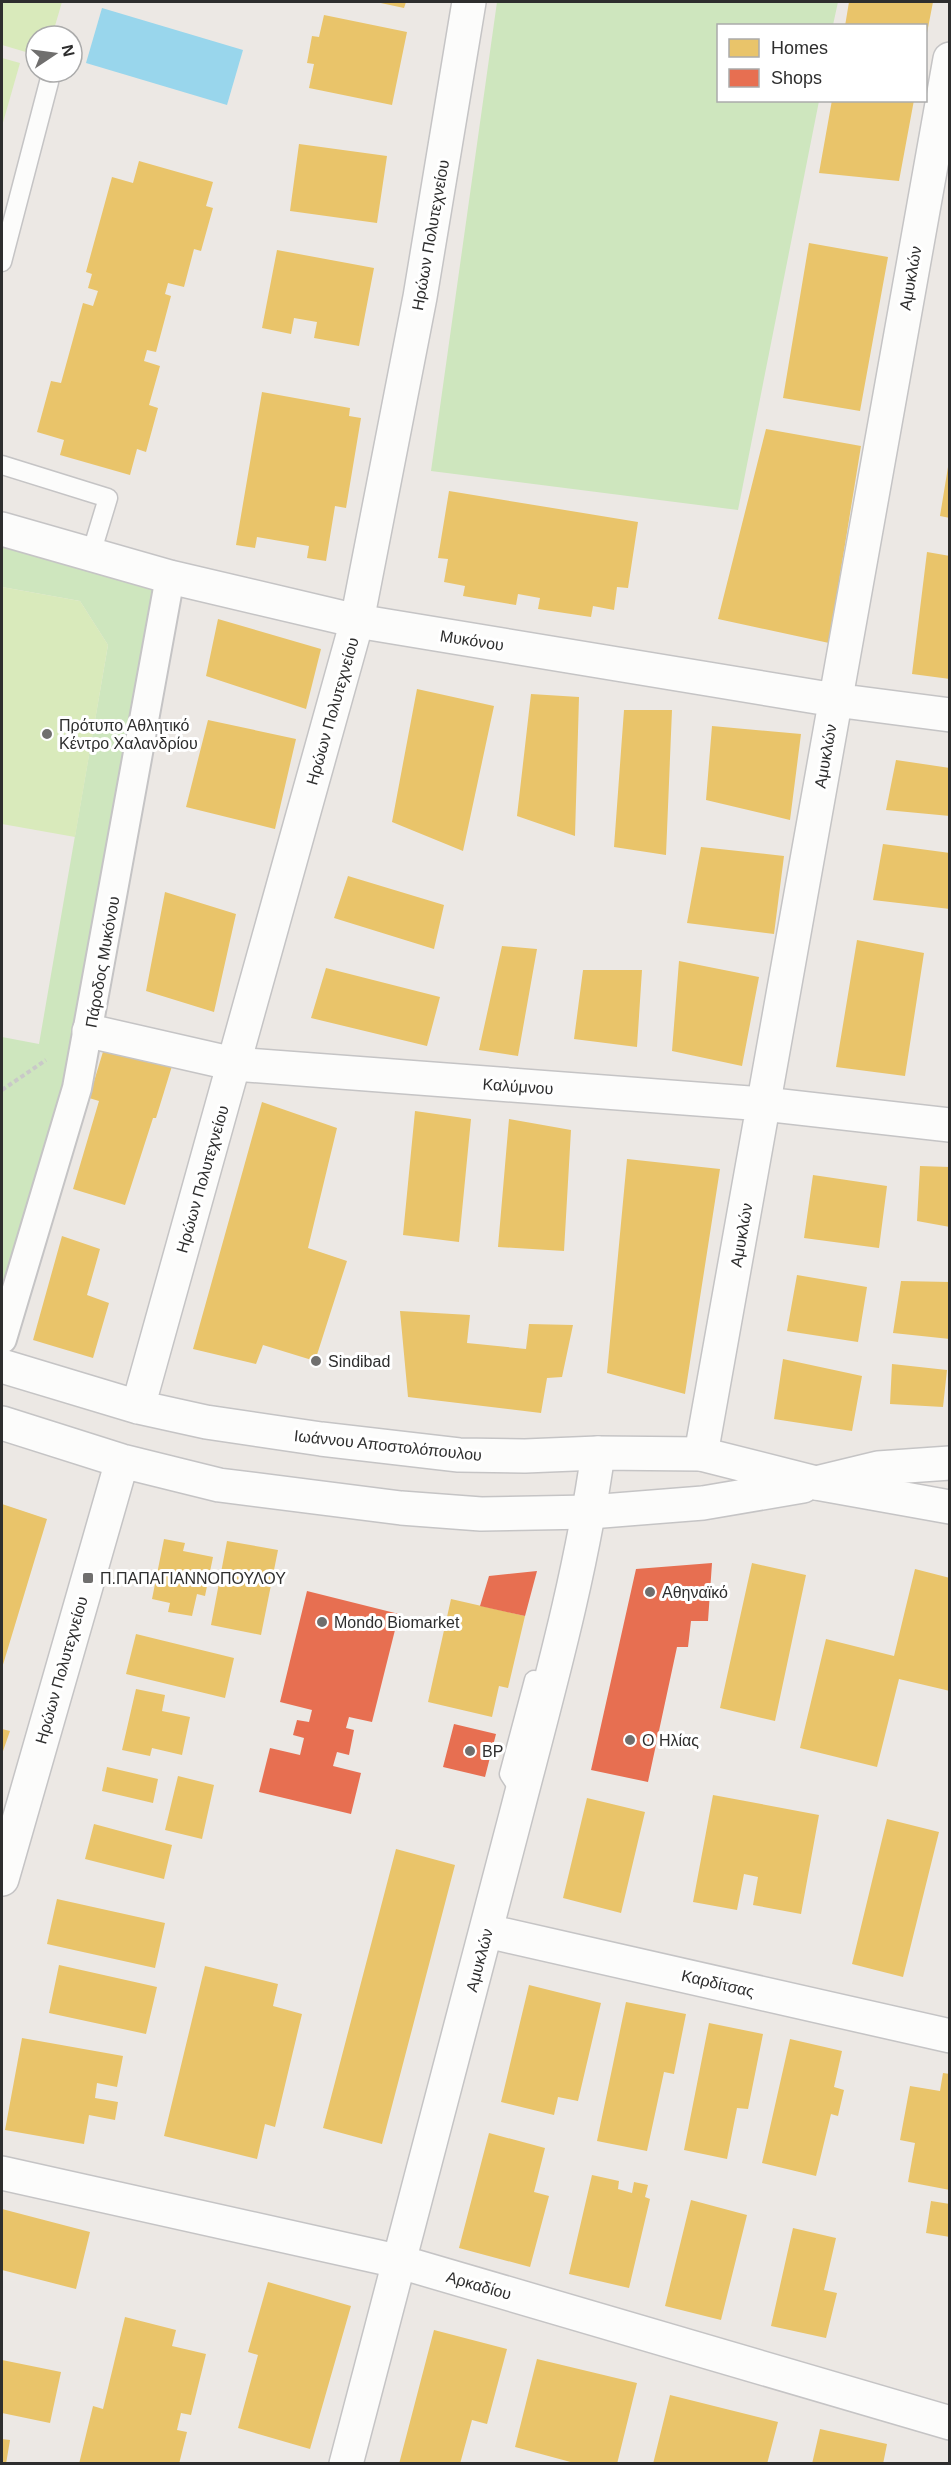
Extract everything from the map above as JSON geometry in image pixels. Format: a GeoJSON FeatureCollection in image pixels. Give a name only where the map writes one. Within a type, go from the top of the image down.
{"type":"FeatureCollection","features":[{"type":"Feature","properties":{"kind":"street","name":"Ηρώων Πολυτεχνείου"},"geometry":{"type":"LineString","coordinates":[[138,1407],[357,621],[420,297],[469,2]]}},
{"type":"Feature","properties":{"kind":"street","name":"Αμυκλών"},"geometry":{"type":"LineString","coordinates":[[701,1454],[950,59]]}},
{"type":"Feature","properties":{"kind":"street","name":"Μυκόνου"},"geometry":{"type":"LineString","coordinates":[[2,529],[170,577],[357,621],[835,700],[950,715]]}},
{"type":"Feature","properties":{"kind":"street","name":"Πάροδος Μυκόνου"},"geometry":{"type":"LineString","coordinates":[[2,1339],[77,1088],[170,577]]}},
{"type":"Feature","properties":{"kind":"street","name":"Καλύμνου"},"geometry":{"type":"LineString","coordinates":[[89,1031],[234,1064],[764,1104],[950,1125]]}},
{"type":"Feature","properties":{"kind":"street","name":"Ιωάννου Αποστολόπουλου"},"geometry":{"type":"LineString","coordinates":[[2,1365],[138,1407],[206,1422],[391,1448],[459,1455],[701,1454],[816,1484],[950,1506]]}},
{"type":"Feature","properties":{"kind":"street","name":"Ιωάννου Αποστολόπουλου"},"geometry":{"type":"LineString","coordinates":[[2,1423],[122,1461],[219,1485],[401,1508],[481,1514],[590,1512],[703,1503],[816,1484]]}},
{"type":"Feature","properties":{"kind":"street","name":"Αμυκλών"},"geometry":{"type":"LineString","coordinates":[[346,2463],[397,2261],[487,1931],[575,1584],[590,1512],[598,1453]]}},
{"type":"Feature","properties":{"kind":"street","name":"Ηρώων Πολυτεχνείου"},"geometry":{"type":"LineString","coordinates":[[2,1879],[122,1461]]}},
{"type":"Feature","properties":{"kind":"street"},"geometry":{"type":"LineString","coordinates":[[816,1484],[878,1468],[950,1463]]}},
{"type":"Feature","properties":{"kind":"street","name":"Καρδίτσας"},"geometry":{"type":"LineString","coordinates":[[487,1931],[950,2036]]}},
{"type":"Feature","properties":{"kind":"street","name":"Αρκαδίου"},"geometry":{"type":"LineString","coordinates":[[2,2173],[397,2261],[950,2423]]}},
{"type":"Feature","properties":{"kind":"lane"},"geometry":{"type":"LineString","coordinates":[[2,262],[48,84]]}},
{"type":"Feature","properties":{"kind":"lane"},"geometry":{"type":"LineString","coordinates":[[2,465],[108,498],[91,554]]}},
{"type":"Feature","properties":{"kind":"green space"},"geometry":{"type":"Polygon","coordinates":[[[2,2],[62,2],[56,24],[24,24],[24,51],[2,45],[2,2]]]}},
{"type":"Feature","properties":{"kind":"green space"},"geometry":{"type":"Polygon","coordinates":[[[497,2],[838,2],[833,24],[717,24],[717,102],[819,102],[738,510],[431,471],[497,2]]]}},
{"type":"Feature","properties":{"kind":"green space"},"geometry":{"type":"Polygon","coordinates":[[[2,58],[20,63],[2,126],[2,58]]]}},
{"type":"Feature","properties":{"kind":"green space"},"geometry":{"type":"Polygon","coordinates":[[[2,526],[170,577],[89,1031],[2,1338],[2,1037],[39,1044],[108,645],[80,601],[2,587],[2,526]]]}},
{"type":"Feature","properties":{"kind":"green space","name":"Πρότυπο Αθλητικό Κέντρο Χαλανδρίου"},"geometry":{"type":"Polygon","coordinates":[[[2,587],[80,601],[108,645],[75,837],[2,824],[2,587]]]}},
{"type":"Feature","properties":{"kind":"water"},"geometry":{"type":"Polygon","coordinates":[[[102,8],[243,50],[227,105],[86,63],[102,8]]]}},
{"type":"Feature","properties":{"kind":"building: Homes"},"geometry":{"type":"Polygon","coordinates":[[[376,2],[406,2],[404,8],[376,2]]]}},
{"type":"Feature","properties":{"kind":"building: Homes"},"geometry":{"type":"Polygon","coordinates":[[[849,2],[933,2],[927,33],[927,24],[845,24],[849,2]]]}},
{"type":"Feature","properties":{"kind":"building: Homes"},"geometry":{"type":"Polygon","coordinates":[[[324,15],[407,32],[392,105],[309,88],[314,64],[307,63],[312,36],[319,37],[324,15]]]}},
{"type":"Feature","properties":{"kind":"building: Homes"},"geometry":{"type":"Polygon","coordinates":[[[832,102],[914,102],[899,181],[819,173],[832,102]]]}},
{"type":"Feature","properties":{"kind":"building: Homes"},"geometry":{"type":"Polygon","coordinates":[[[299,144],[387,156],[377,223],[290,211],[299,144]]]}},
{"type":"Feature","properties":{"kind":"building: Homes"},"geometry":{"type":"Polygon","coordinates":[[[139,161],[213,182],[206,206],[213,208],[201,251],[194,249],[184,287],[168,283],[165,294],[171,296],[156,352],[147,350],[144,361],[160,366],[149,405],[158,408],[146,452],[137,449],[130,475],[60,455],[64,440],[37,432],[51,381],[61,383],[83,303],[93,306],[98,291],[88,288],[92,274],[86,272],[112,177],[133,183],[139,161]]]}},
{"type":"Feature","properties":{"kind":"building: Homes"},"geometry":{"type":"Polygon","coordinates":[[[809,243],[888,257],[860,411],[783,398],[809,243]]]}},
{"type":"Feature","properties":{"kind":"building: Homes"},"geometry":{"type":"Polygon","coordinates":[[[277,250],[374,268],[359,346],[314,338],[317,322],[294,318],[291,334],[262,328],[277,250]]]}},
{"type":"Feature","properties":{"kind":"building: Homes"},"geometry":{"type":"Polygon","coordinates":[[[262,392],[350,408],[349,416],[361,418],[346,508],[335,506],[326,561],[307,558],[309,546],[257,537],[255,548],[236,545],[262,392]]]}},
{"type":"Feature","properties":{"kind":"building: Homes"},"geometry":{"type":"Polygon","coordinates":[[[766,429],[861,446],[829,643],[718,619],[766,429]]]}},
{"type":"Feature","properties":{"kind":"building: Homes"},"geometry":{"type":"Polygon","coordinates":[[[948,467],[950,468],[950,518],[940,516],[948,467]]]}},
{"type":"Feature","properties":{"kind":"building: Homes"},"geometry":{"type":"Polygon","coordinates":[[[449,491],[638,522],[628,588],[617,587],[614,610],[593,606],[591,617],[538,609],[540,598],[518,594],[516,605],[463,596],[465,586],[444,582],[448,559],[438,558],[449,491]]]}},
{"type":"Feature","properties":{"kind":"building: Homes"},"geometry":{"type":"Polygon","coordinates":[[[927,552],[950,556],[950,679],[912,674],[927,552]]]}},
{"type":"Feature","properties":{"kind":"building: Homes"},"geometry":{"type":"Polygon","coordinates":[[[218,619],[321,649],[306,709],[206,676],[218,619]]]}},
{"type":"Feature","properties":{"kind":"building: Homes"},"geometry":{"type":"Polygon","coordinates":[[[417,689],[494,706],[463,851],[392,822],[417,689]]]}},
{"type":"Feature","properties":{"kind":"building: Homes"},"geometry":{"type":"Polygon","coordinates":[[[531,694],[579,697],[575,836],[517,816],[531,694]]]}},
{"type":"Feature","properties":{"kind":"building: Homes"},"geometry":{"type":"Polygon","coordinates":[[[624,710],[672,710],[666,855],[614,847],[624,710]]]}},
{"type":"Feature","properties":{"kind":"building: Homes"},"geometry":{"type":"Polygon","coordinates":[[[208,720],[296,739],[275,829],[186,807],[208,720]]]}},
{"type":"Feature","properties":{"kind":"building: Homes"},"geometry":{"type":"Polygon","coordinates":[[[712,726],[801,734],[790,820],[706,800],[712,726]]]}},
{"type":"Feature","properties":{"kind":"building: Homes"},"geometry":{"type":"Polygon","coordinates":[[[896,760],[950,768],[950,816],[886,810],[896,760]]]}},
{"type":"Feature","properties":{"kind":"building: Homes"},"geometry":{"type":"Polygon","coordinates":[[[883,844],[950,853],[950,909],[873,900],[883,844]]]}},
{"type":"Feature","properties":{"kind":"building: Homes"},"geometry":{"type":"Polygon","coordinates":[[[701,847],[784,856],[774,934],[687,923],[701,847]]]}},
{"type":"Feature","properties":{"kind":"building: Homes"},"geometry":{"type":"Polygon","coordinates":[[[348,876],[444,905],[434,949],[334,918],[348,876]]]}},
{"type":"Feature","properties":{"kind":"building: Homes"},"geometry":{"type":"Polygon","coordinates":[[[165,892],[236,914],[214,1012],[146,991],[165,892]]]}},
{"type":"Feature","properties":{"kind":"building: Homes"},"geometry":{"type":"Polygon","coordinates":[[[857,940],[924,953],[905,1076],[836,1067],[857,940]]]}},
{"type":"Feature","properties":{"kind":"building: Homes"},"geometry":{"type":"Polygon","coordinates":[[[502,946],[537,949],[518,1056],[479,1050],[502,946]]]}},
{"type":"Feature","properties":{"kind":"building: Homes"},"geometry":{"type":"Polygon","coordinates":[[[679,961],[759,977],[742,1066],[672,1051],[679,961]]]}},
{"type":"Feature","properties":{"kind":"building: Homes"},"geometry":{"type":"Polygon","coordinates":[[[326,968],[440,997],[427,1046],[311,1018],[326,968]]]}},
{"type":"Feature","properties":{"kind":"building: Homes"},"geometry":{"type":"Polygon","coordinates":[[[583,970],[642,970],[637,1047],[574,1039],[583,970]]]}},
{"type":"Feature","properties":{"kind":"building: Homes"},"geometry":{"type":"Polygon","coordinates":[[[105,1045],[172,1066],[125,1205],[73,1189],[99,1101],[89,1098],[105,1045]]]}},
{"type":"Feature","properties":{"kind":"building: Homes"},"geometry":{"type":"Polygon","coordinates":[[[262,1102],[337,1128],[308,1248],[347,1261],[315,1361],[263,1345],[256,1364],[193,1349],[262,1102]]]}},
{"type":"Feature","properties":{"kind":"building: Homes"},"geometry":{"type":"Polygon","coordinates":[[[415,1111],[471,1119],[459,1242],[403,1235],[415,1111]]]}},
{"type":"Feature","properties":{"kind":"building: Homes"},"geometry":{"type":"Polygon","coordinates":[[[509,1119],[571,1130],[564,1251],[498,1247],[509,1119]]]}},
{"type":"Feature","properties":{"kind":"building: Homes"},"geometry":{"type":"Polygon","coordinates":[[[627,1159],[720,1169],[685,1394],[607,1373],[627,1159]]]}},
{"type":"Feature","properties":{"kind":"building: Homes"},"geometry":{"type":"Polygon","coordinates":[[[920,1166],[950,1167],[950,1227],[917,1221],[920,1166]]]}},
{"type":"Feature","properties":{"kind":"building: Homes"},"geometry":{"type":"Polygon","coordinates":[[[813,1175],[887,1186],[879,1248],[804,1238],[813,1175]]]}},
{"type":"Feature","properties":{"kind":"building: Homes"},"geometry":{"type":"Polygon","coordinates":[[[62,1236],[100,1249],[87,1295],[109,1303],[93,1358],[33,1340],[62,1236]]]}},
{"type":"Feature","properties":{"kind":"building: Homes"},"geometry":{"type":"Polygon","coordinates":[[[797,1275],[867,1287],[858,1342],[787,1331],[797,1275]]]}},
{"type":"Feature","properties":{"kind":"building: Homes"},"geometry":{"type":"Polygon","coordinates":[[[901,1281],[950,1282],[950,1339],[893,1333],[901,1281]]]}},
{"type":"Feature","properties":{"kind":"building: Homes"},"geometry":{"type":"Polygon","coordinates":[[[400,1311],[470,1315],[467,1343],[526,1349],[529,1324],[573,1325],[562,1377],[547,1378],[541,1413],[408,1397],[400,1311]]]}},
{"type":"Feature","properties":{"kind":"building: Homes"},"geometry":{"type":"Polygon","coordinates":[[[783,1359],[862,1376],[852,1431],[774,1419],[783,1359]]]}},
{"type":"Feature","properties":{"kind":"building: Homes"},"geometry":{"type":"Polygon","coordinates":[[[892,1364],[947,1370],[943,1407],[890,1404],[892,1364]]]}},
{"type":"Feature","properties":{"kind":"building: Homes"},"geometry":{"type":"Polygon","coordinates":[[[2,1504],[47,1519],[2,1668],[2,1504]]]}},
{"type":"Feature","properties":{"kind":"building: Homes"},"geometry":{"type":"Polygon","coordinates":[[[164,1539],[185,1543],[183,1551],[213,1557],[205,1596],[197,1594],[192,1616],[168,1612],[170,1603],[152,1599],[164,1539]]]}},
{"type":"Feature","properties":{"kind":"building: Homes"},"geometry":{"type":"Polygon","coordinates":[[[227,1541],[278,1550],[261,1635],[211,1625],[227,1541]]]}},
{"type":"Feature","properties":{"kind":"building: Homes"},"geometry":{"type":"Polygon","coordinates":[[[752,1563],[806,1575],[775,1721],[720,1708],[752,1563]]]}},
{"type":"Feature","properties":{"kind":"building: Homes"},"geometry":{"type":"Polygon","coordinates":[[[915,1569],[950,1578],[950,1691],[899,1679],[877,1767],[800,1748],[826,1639],[894,1656],[915,1569]]]}},
{"type":"Feature","properties":{"kind":"building: Homes"},"geometry":{"type":"Polygon","coordinates":[[[451,1599],[525,1616],[508,1688],[499,1686],[492,1717],[428,1702],[451,1599]]]}},
{"type":"Feature","properties":{"kind":"building: Homes"},"geometry":{"type":"Polygon","coordinates":[[[136,1634],[234,1658],[225,1698],[126,1674],[136,1634]]]}},
{"type":"Feature","properties":{"kind":"building: Homes"},"geometry":{"type":"Polygon","coordinates":[[[136,1689],[165,1695],[162,1711],[190,1717],[182,1755],[152,1748],[150,1756],[122,1750],[136,1689]]]}},
{"type":"Feature","properties":{"kind":"building: Homes"},"geometry":{"type":"Polygon","coordinates":[[[2,1729],[10,1731],[2,1754],[2,1729]]]}},
{"type":"Feature","properties":{"kind":"building: Homes"},"geometry":{"type":"Polygon","coordinates":[[[107,1767],[158,1779],[153,1803],[102,1791],[107,1767]]]}},
{"type":"Feature","properties":{"kind":"building: Homes"},"geometry":{"type":"Polygon","coordinates":[[[178,1776],[214,1785],[202,1839],[165,1830],[178,1776]]]}},
{"type":"Feature","properties":{"kind":"building: Homes"},"geometry":{"type":"Polygon","coordinates":[[[713,1795],[819,1815],[801,1914],[753,1905],[758,1877],[744,1874],[737,1910],[693,1902],[713,1795]]]}},
{"type":"Feature","properties":{"kind":"building: Homes"},"geometry":{"type":"Polygon","coordinates":[[[587,1798],[645,1812],[621,1913],[563,1898],[587,1798]]]}},
{"type":"Feature","properties":{"kind":"building: Homes"},"geometry":{"type":"Polygon","coordinates":[[[887,1819],[939,1832],[903,1977],[852,1964],[887,1819]]]}},
{"type":"Feature","properties":{"kind":"building: Homes"},"geometry":{"type":"Polygon","coordinates":[[[94,1824],[172,1845],[164,1879],[85,1859],[94,1824]]]}},
{"type":"Feature","properties":{"kind":"building: Homes"},"geometry":{"type":"Polygon","coordinates":[[[396,1849],[455,1865],[382,2144],[323,2128],[396,1849]]]}},
{"type":"Feature","properties":{"kind":"building: Homes"},"geometry":{"type":"Polygon","coordinates":[[[57,1899],[165,1923],[155,1968],[47,1944],[57,1899]]]}},
{"type":"Feature","properties":{"kind":"building: Homes"},"geometry":{"type":"Polygon","coordinates":[[[59,1965],[157,1987],[146,2034],[49,2013],[59,1965]]]}},
{"type":"Feature","properties":{"kind":"building: Homes"},"geometry":{"type":"Polygon","coordinates":[[[205,1966],[278,1984],[273,2006],[302,2014],[275,2127],[265,2124],[257,2159],[164,2136],[205,1966]]]}},
{"type":"Feature","properties":{"kind":"building: Homes"},"geometry":{"type":"Polygon","coordinates":[[[529,1985],[601,2003],[578,2101],[558,2097],[554,2115],[501,2102],[529,1985]]]}},
{"type":"Feature","properties":{"kind":"building: Homes"},"geometry":{"type":"Polygon","coordinates":[[[626,2002],[686,2014],[674,2074],[664,2072],[647,2151],[597,2141],[626,2002]]]}},
{"type":"Feature","properties":{"kind":"building: Homes"},"geometry":{"type":"Polygon","coordinates":[[[709,2023],[763,2034],[748,2109],[737,2108],[727,2159],[684,2150],[709,2023]]]}},
{"type":"Feature","properties":{"kind":"building: Homes"},"geometry":{"type":"Polygon","coordinates":[[[22,2038],[123,2056],[117,2087],[97,2083],[95,2098],[118,2102],[115,2120],[89,2115],[84,2144],[5,2130],[22,2038]]]}},
{"type":"Feature","properties":{"kind":"building: Homes"},"geometry":{"type":"Polygon","coordinates":[[[790,2039],[842,2051],[834,2087],[844,2090],[838,2116],[831,2114],[816,2176],[762,2163],[790,2039]]]}},
{"type":"Feature","properties":{"kind":"building: Homes"},"geometry":{"type":"Polygon","coordinates":[[[943,2073],[950,2074],[950,2190],[908,2182],[915,2143],[900,2140],[910,2086],[940,2091],[943,2073]]]}},
{"type":"Feature","properties":{"kind":"building: Homes"},"geometry":{"type":"Polygon","coordinates":[[[489,2133],[545,2148],[534,2192],[549,2196],[530,2267],[459,2248],[489,2133]]]}},
{"type":"Feature","properties":{"kind":"building: Homes"},"geometry":{"type":"Polygon","coordinates":[[[592,2175],[619,2181],[618,2189],[632,2193],[634,2182],[648,2185],[645,2197],[650,2199],[629,2288],[569,2274],[592,2175]]]}},
{"type":"Feature","properties":{"kind":"building: Homes"},"geometry":{"type":"Polygon","coordinates":[[[691,2200],[747,2215],[721,2320],[665,2306],[691,2200]]]}},
{"type":"Feature","properties":{"kind":"building: Homes"},"geometry":{"type":"Polygon","coordinates":[[[931,2201],[950,2204],[950,2237],[926,2233],[931,2201]]]}},
{"type":"Feature","properties":{"kind":"building: Homes"},"geometry":{"type":"Polygon","coordinates":[[[2,2209],[90,2232],[76,2289],[2,2270],[2,2209]]]}},
{"type":"Feature","properties":{"kind":"building: Homes"},"geometry":{"type":"Polygon","coordinates":[[[793,2228],[836,2238],[824,2290],[837,2293],[826,2338],[771,2326],[793,2228]]]}},
{"type":"Feature","properties":{"kind":"building: Homes"},"geometry":{"type":"Polygon","coordinates":[[[268,2282],[351,2306],[310,2449],[238,2428],[258,2355],[248,2352],[268,2282]]]}},
{"type":"Feature","properties":{"kind":"building: Homes"},"geometry":{"type":"Polygon","coordinates":[[[125,2317],[176,2330],[172,2346],[206,2354],[191,2415],[181,2413],[177,2430],[187,2432],[179,2464],[79,2464],[93,2406],[103,2409],[125,2317]]]}},
{"type":"Feature","properties":{"kind":"building: Homes"},"geometry":{"type":"Polygon","coordinates":[[[434,2330],[507,2349],[487,2424],[472,2420],[460,2464],[399,2464],[434,2330]]]}},
{"type":"Feature","properties":{"kind":"building: Homes"},"geometry":{"type":"Polygon","coordinates":[[[537,2359],[637,2383],[617,2464],[578,2464],[515,2447],[537,2359]]]}},
{"type":"Feature","properties":{"kind":"building: Homes"},"geometry":{"type":"Polygon","coordinates":[[[2,2360],[61,2372],[50,2423],[2,2413],[2,2360]]]}},
{"type":"Feature","properties":{"kind":"building: Homes"},"geometry":{"type":"Polygon","coordinates":[[[670,2395],[778,2422],[767,2464],[653,2464],[670,2395]]]}},
{"type":"Feature","properties":{"kind":"building: Homes"},"geometry":{"type":"Polygon","coordinates":[[[820,2429],[887,2444],[883,2464],[812,2464],[820,2429]]]}},
{"type":"Feature","properties":{"kind":"building: Homes"},"geometry":{"type":"Polygon","coordinates":[[[2,2439],[10,2440],[6,2464],[2,2464],[2,2439]]]}},
{"type":"Feature","properties":{"kind":"building: Shops"},"geometry":{"type":"Polygon","coordinates":[[[712,1563],[708,1621],[691,1621],[688,1647],[677,1647],[648,1782],[591,1770],[636,1569],[712,1563]]]}},
{"type":"Feature","properties":{"kind":"building: Shops"},"geometry":{"type":"Polygon","coordinates":[[[537,1571],[525,1616],[480,1606],[489,1576],[537,1571]]]}},
{"type":"Feature","properties":{"kind":"building: Shops"},"geometry":{"type":"Polygon","coordinates":[[[307,1591],[399,1614],[372,1722],[349,1717],[346,1728],[354,1730],[349,1755],[337,1752],[333,1766],[361,1773],[351,1814],[259,1792],[270,1748],[300,1755],[304,1738],[293,1735],[297,1720],[309,1722],[312,1710],[280,1702],[307,1591]]]}},
{"type":"Feature","properties":{"kind":"building: Shops","name":"BP"},"geometry":{"type":"Polygon","coordinates":[[[454,1724],[496,1734],[485,1777],[443,1767],[454,1724]]]}},
{"type":"Feature","properties":{"kind":"place","name":"Πρότυπο Αθλητικό Κέντρο Χαλανδρίου"},"geometry":{"type":"Point","coordinates":[47,734]}},
{"type":"Feature","properties":{"kind":"place","name":"Sindibad"},"geometry":{"type":"Point","coordinates":[316,1361]}},
{"type":"Feature","properties":{"kind":"place","name":"Π.ΠΑΠΑΓΙΑΝΝΟΠΟΥΛΟΥ"},"geometry":{"type":"Point","coordinates":[88,1578]}},
{"type":"Feature","properties":{"kind":"place","name":"Αθηναϊκό"},"geometry":{"type":"Point","coordinates":[650,1592]}},
{"type":"Feature","properties":{"kind":"place","name":"Mondo Biomarket"},"geometry":{"type":"Point","coordinates":[322,1622]}},
{"type":"Feature","properties":{"kind":"place","name":"Ο Ηλίας"},"geometry":{"type":"Point","coordinates":[630,1740]}},
{"type":"Feature","properties":{"kind":"place","name":"BP"},"geometry":{"type":"Point","coordinates":[470,1751]}}]}
